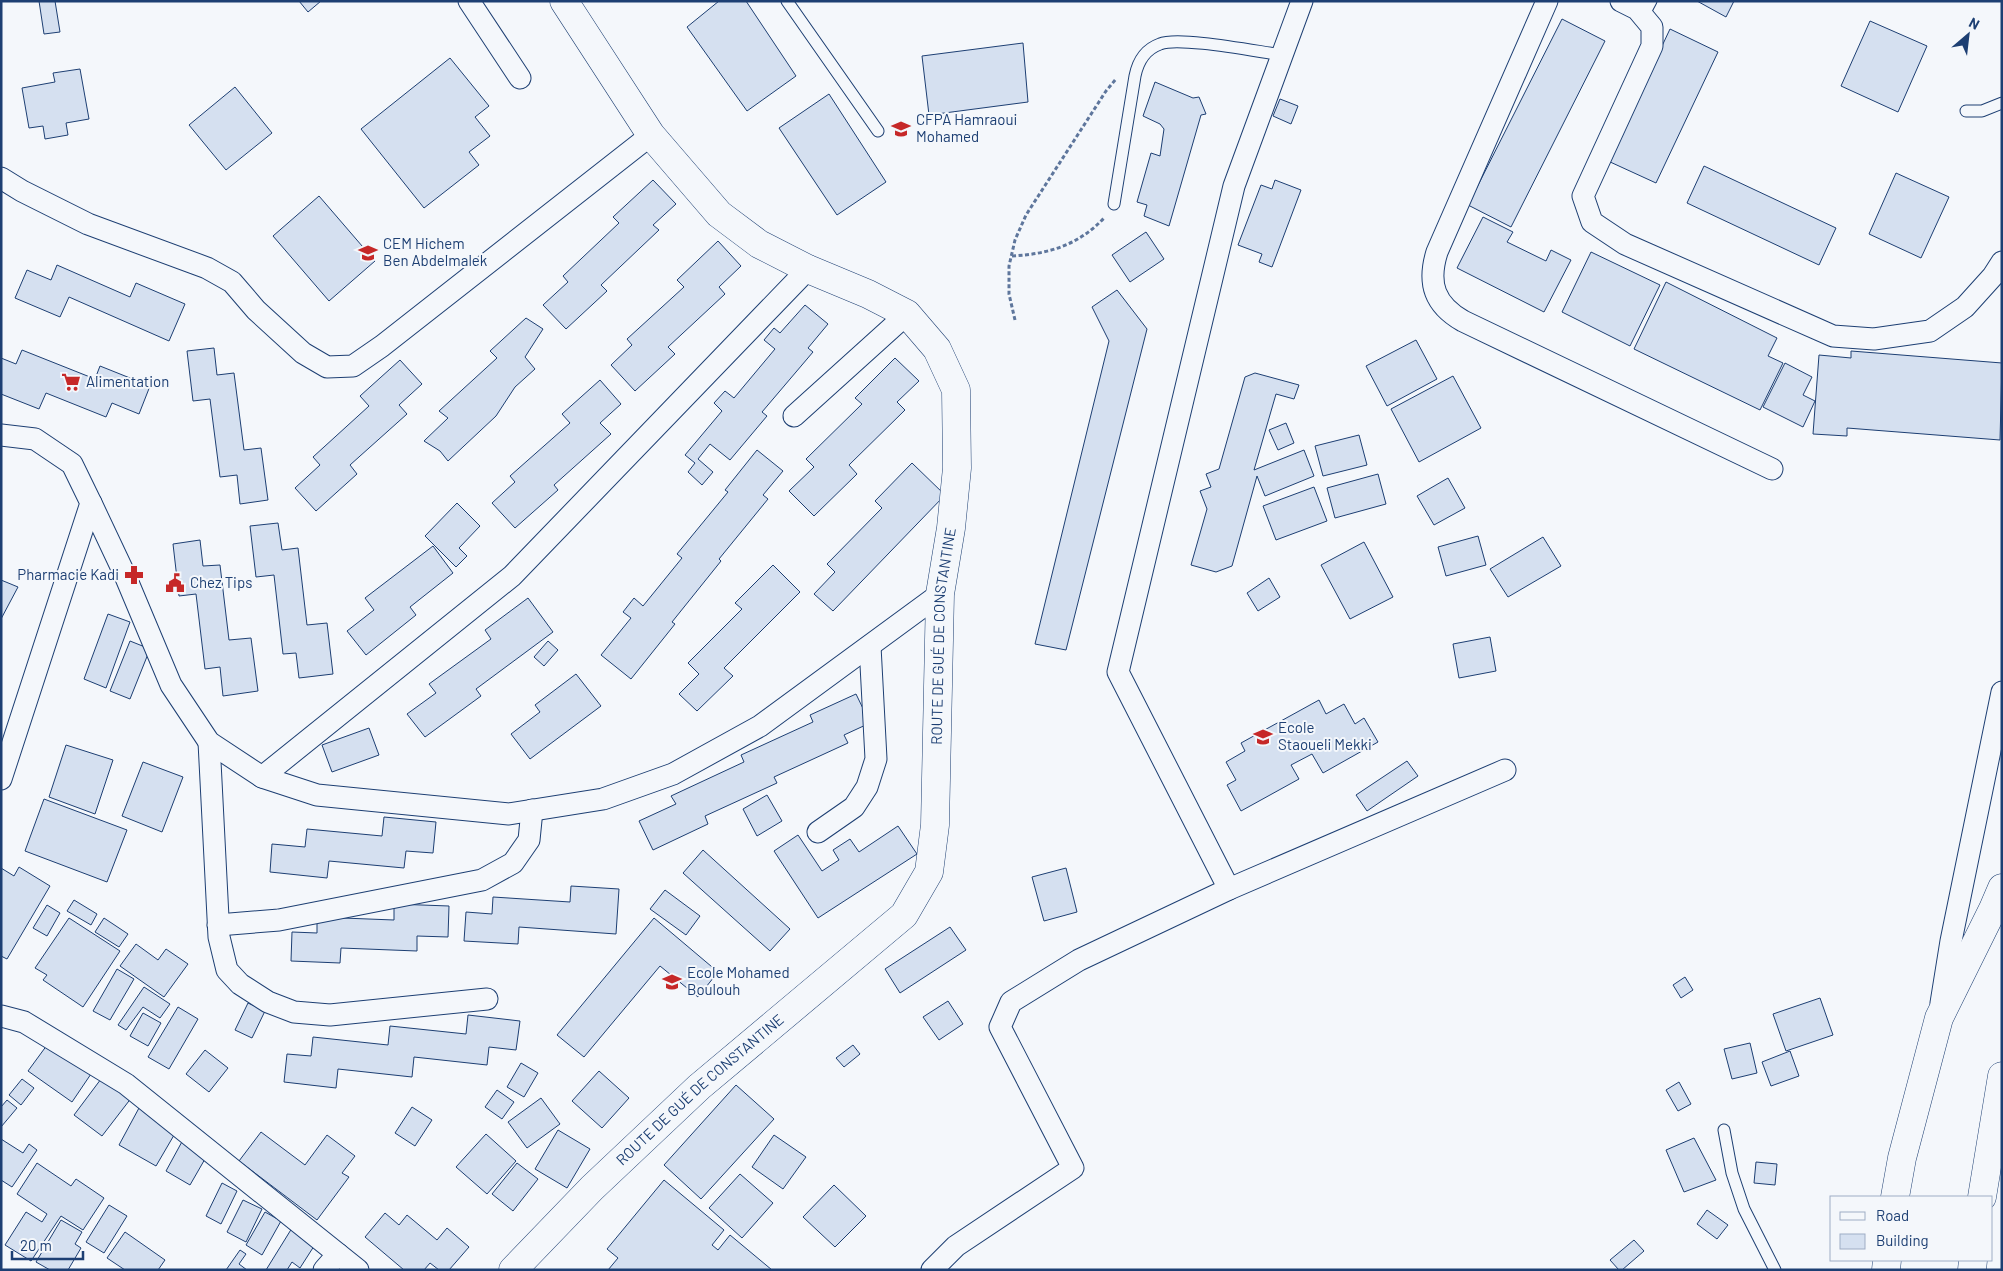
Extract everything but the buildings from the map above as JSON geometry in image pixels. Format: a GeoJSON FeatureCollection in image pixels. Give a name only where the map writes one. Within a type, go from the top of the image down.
{"type":"FeatureCollection","features":[{"type":"Feature","properties":{"kind":"main road","name":"ROUTE DE GUÉ DE CONSTANTINE"},"geometry":{"type":"LineString","coordinates":[[513,1270],[592,1188],[698,1087],[904,915],[929,872],[935,825],[940,594],[951,528],[956,468],[956,390],[937,349],[907,314],[868,294],[808,269],[759,244],[719,214],[652,135],[564,1]]}},
{"type":"Feature","properties":{"kind":"main road"},"geometry":{"type":"LineString","coordinates":[[1895,1196],[1902,1158],[1939,1018],[2002,888]]}},
{"type":"Feature","properties":{"kind":"main road"},"geometry":{"type":"LineString","coordinates":[[1982,1196],[2002,1076]]}},
{"type":"Feature","properties":{"kind":"street"},"geometry":{"type":"LineString","coordinates":[[468,1],[520,78]]}},
{"type":"Feature","properties":{"kind":"street"},"geometry":{"type":"LineString","coordinates":[[1229,889],[1118,672],[1234,186],[1302,1]]}},
{"type":"Feature","properties":{"kind":"street"},"geometry":{"type":"LineString","coordinates":[[1547,1],[1437,252],[1432,279],[1435,292],[1451,314],[1463,321],[1772,469]]}},
{"type":"Feature","properties":{"kind":"street"},"geometry":{"type":"LineString","coordinates":[[1621,1],[1637,8],[1647,9],[1652,27],[1652,46],[1583,196],[1592,222],[1625,244],[1833,336],[1874,339],[1930,330],[1965,307],[1993,276],[2002,262]]}},
{"type":"Feature","properties":{"kind":"street"},"geometry":{"type":"LineString","coordinates":[[1,178],[22,191],[88,224],[207,268],[232,282],[256,310],[303,353],[327,367],[353,366],[382,346],[652,135]]}},
{"type":"Feature","properties":{"kind":"street"},"geometry":{"type":"LineString","coordinates":[[262,777],[512,576],[808,269]]}},
{"type":"Feature","properties":{"kind":"street"},"geometry":{"type":"LineString","coordinates":[[794,416],[907,314]]}},
{"type":"Feature","properties":{"kind":"street"},"geometry":{"type":"LineString","coordinates":[[1,435],[34,439],[72,464],[124,573],[172,685],[208,742],[262,777],[317,795],[509,814],[603,799],[673,774],[760,726],[940,594]]}},
{"type":"Feature","properties":{"kind":"street"},"geometry":{"type":"LineString","coordinates":[[1,779],[91,503]]}},
{"type":"Feature","properties":{"kind":"street"},"geometry":{"type":"LineString","coordinates":[[818,832],[854,807],[867,787],[876,760],[870,646]]}},
{"type":"Feature","properties":{"kind":"street"},"geometry":{"type":"LineString","coordinates":[[1939,1018],[1951,941],[2002,692]]}},
{"type":"Feature","properties":{"kind":"street"},"geometry":{"type":"LineString","coordinates":[[208,742],[219,937],[227,970],[240,984],[268,1002],[294,1012],[330,1015],[487,999]]}},
{"type":"Feature","properties":{"kind":"street"},"geometry":{"type":"LineString","coordinates":[[932,1270],[956,1246],[1073,1168],[1000,1027],[1011,1002],[1079,960],[1229,889],[1505,770]]}},
{"type":"Feature","properties":{"kind":"street"},"geometry":{"type":"LineString","coordinates":[[218,925],[279,920],[482,880],[512,863],[529,840],[532,810]]}},
{"type":"Feature","properties":{"kind":"street"},"geometry":{"type":"LineString","coordinates":[[1,1016],[24,1022],[126,1084],[331,1262],[358,1270]]}},
{"type":"Feature","properties":{"kind":"lane"},"geometry":{"type":"LineString","coordinates":[[787,1],[878,131]]}},
{"type":"Feature","properties":{"kind":"lane"},"geometry":{"type":"LineString","coordinates":[[1114,204],[1137,65],[1143,56],[1161,43],[1171,41],[1283,55]]}},
{"type":"Feature","properties":{"kind":"lane"},"geometry":{"type":"LineString","coordinates":[[1966,111],[1982,111],[2002,103]]}},
{"type":"Feature","properties":{"kind":"lane"},"geometry":{"type":"LineString","coordinates":[[1724,1130],[1732,1173],[1744,1209],[1775,1270]]}},
{"type":"Feature","properties":{"kind":"path"},"geometry":{"type":"LineString","coordinates":[[1015,320],[1009,294],[1010,266],[1015,240],[1026,215],[1106,91],[1122,74],[1137,65]]}},
{"type":"Feature","properties":{"kind":"path"},"geometry":{"type":"LineString","coordinates":[[1012,256],[1047,252],[1071,244],[1092,230],[1114,204]]}},
{"type":"Feature","properties":{"kind":"place","name":"CFPA Hamraoui Mohamed"},"geometry":{"type":"Point","coordinates":[901,129]}},
{"type":"Feature","properties":{"kind":"place","name":"CEM Hichem Ben Abdelmalek"},"geometry":{"type":"Point","coordinates":[368,253]}},
{"type":"Feature","properties":{"kind":"place","name":"Alimentation"},"geometry":{"type":"Point","coordinates":[71,382]}},
{"type":"Feature","properties":{"kind":"place","name":"Pharmacie Kadi"},"geometry":{"type":"Point","coordinates":[134,575]}},
{"type":"Feature","properties":{"kind":"place","name":"Chez Tips"},"geometry":{"type":"Point","coordinates":[175,583]}},
{"type":"Feature","properties":{"kind":"place","name":"Ecole Staoueli Mekki"},"geometry":{"type":"Point","coordinates":[1263,737]}},
{"type":"Feature","properties":{"kind":"place","name":"Ecole Mohamed Boulouh"},"geometry":{"type":"Point","coordinates":[672,982]}}]}
